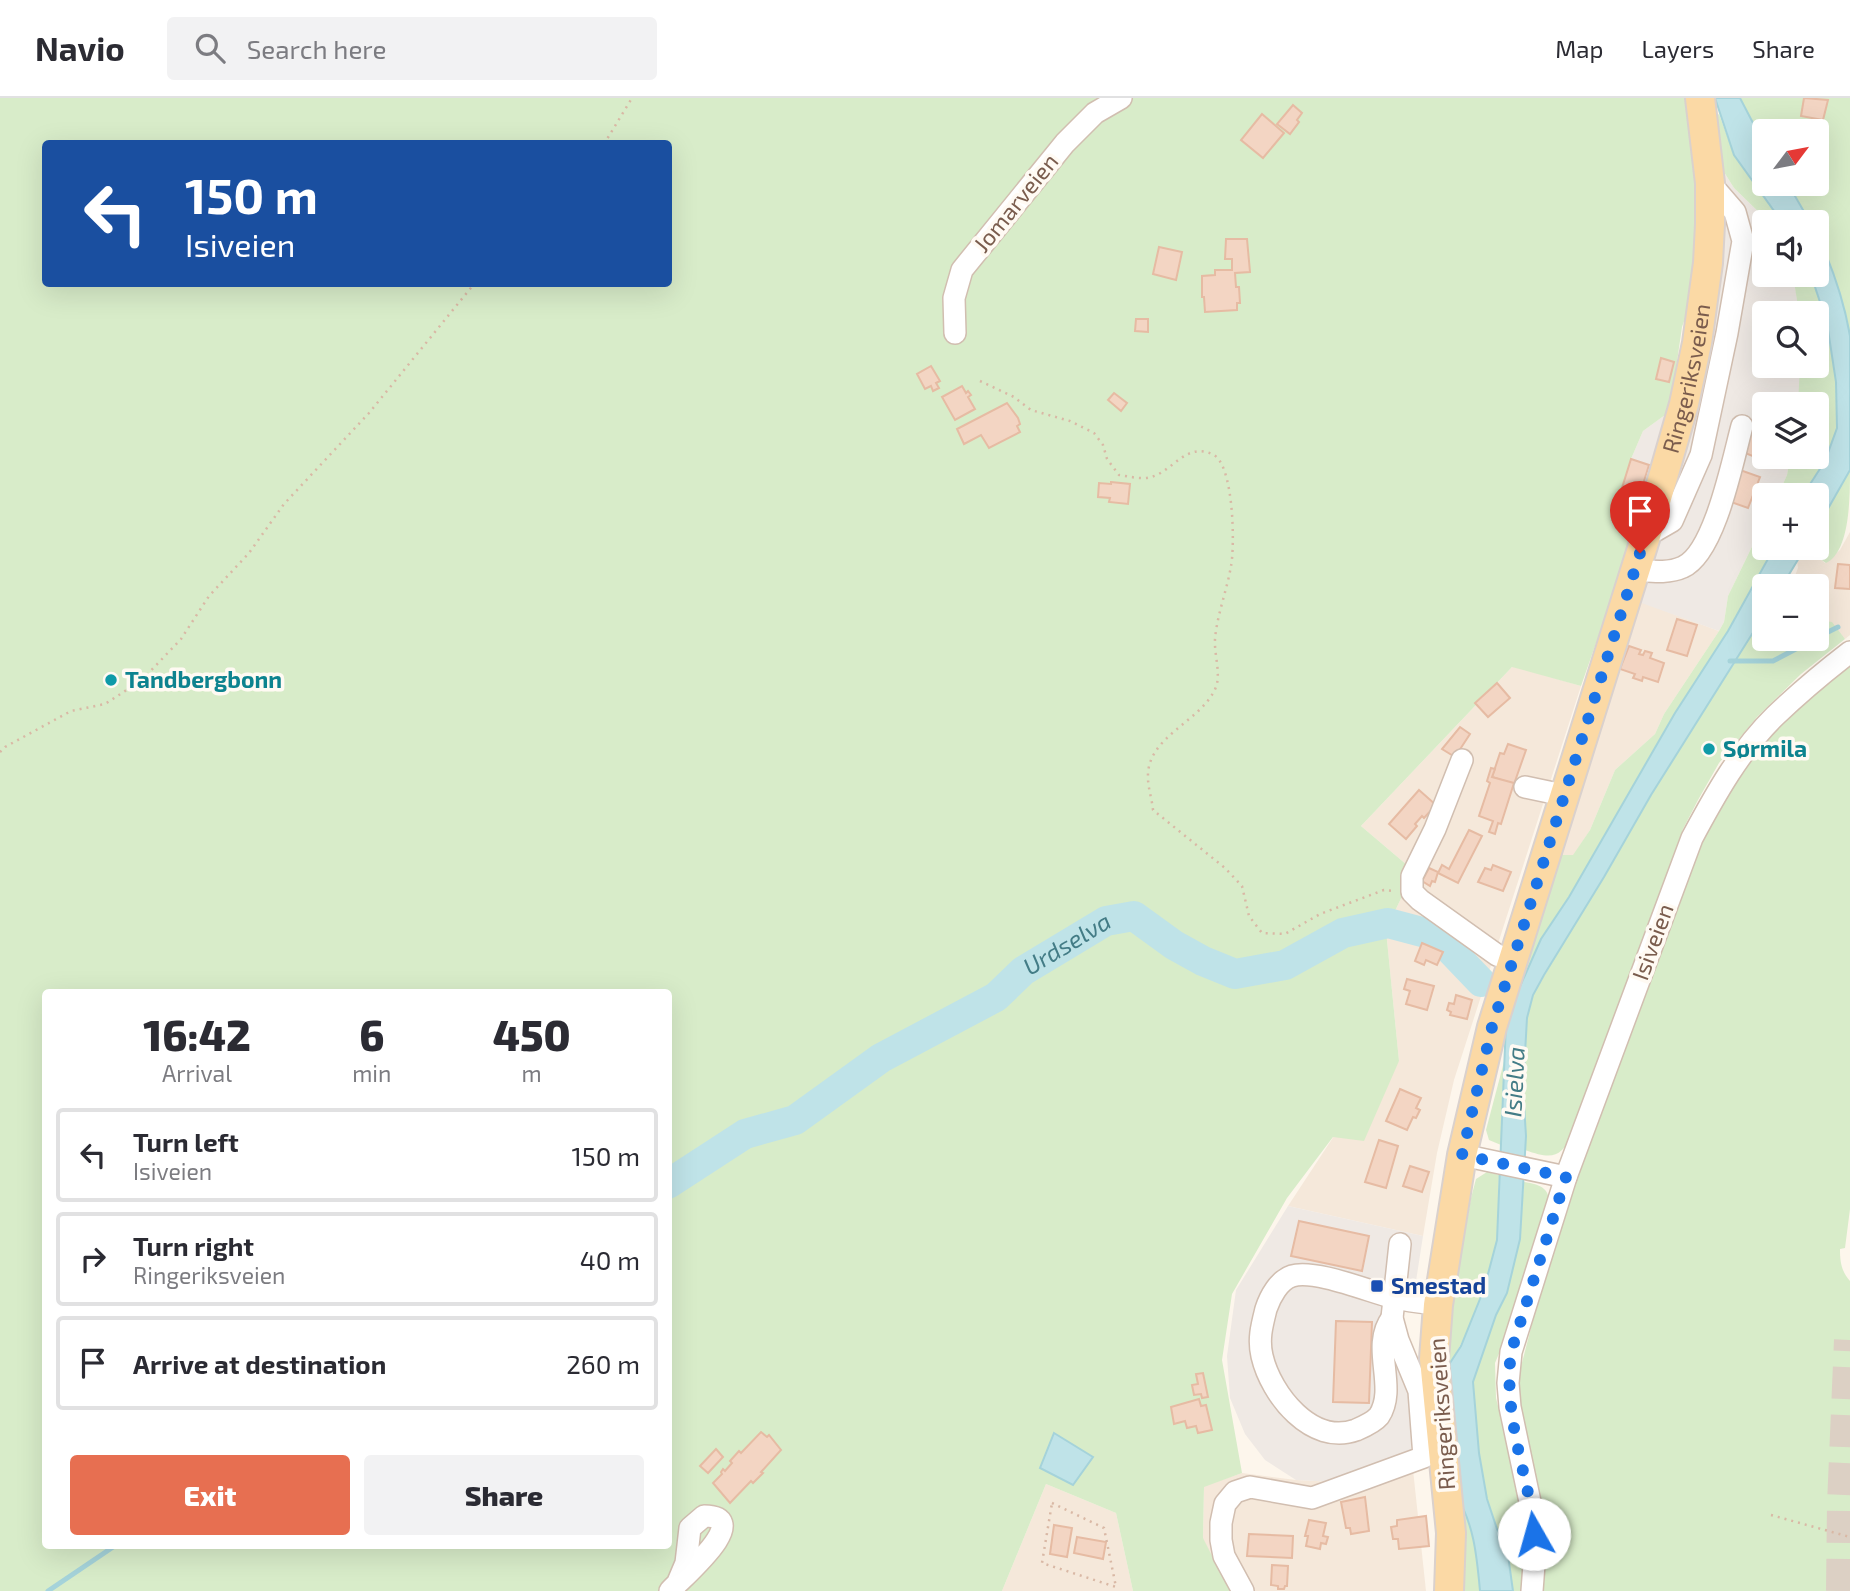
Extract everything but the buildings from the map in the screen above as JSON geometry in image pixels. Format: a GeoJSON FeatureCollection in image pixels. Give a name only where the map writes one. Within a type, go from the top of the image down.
{"type":"FeatureCollection","features":[{"type":"Feature","properties":{"kind":"main road","name":"Ringeriksveien"},"geometry":{"type":"LineString","coordinates":[[1449,1591],[1451,1533],[1434,1359],[1438,1306],[1462,1155],[1478,1077],[1512,960],[1646,536],[1684,404],[1697,343],[1708,263],[1710,183],[1700,98]]}},
{"type":"Feature","properties":{"kind":"street","name":"Jomarveien"},"geometry":{"type":"LineString","coordinates":[[955,333],[954,298],[962,270],[1065,143],[1095,113],[1121,98]]}},
{"type":"Feature","properties":{"kind":"street"},"geometry":{"type":"LineString","coordinates":[[1635,570],[1671,571],[1685,566],[1696,557],[1718,515],[1742,426]]}},
{"type":"Feature","properties":{"kind":"street","name":"Isiveien"},"geometry":{"type":"LineString","coordinates":[[1532,1591],[1535,1551],[1533,1516],[1510,1407],[1508,1383],[1511,1352],[1566,1177],[1692,838],[1717,791],[1774,718],[1850,652]]}},
{"type":"Feature","properties":{"kind":"street"},"geometry":{"type":"LineString","coordinates":[[1462,760],[1435,829],[1412,876],[1412,892],[1497,955],[1512,960]]}},
{"type":"Feature","properties":{"kind":"street"},"geometry":{"type":"LineString","coordinates":[[1525,787],[1563,795]]}},
{"type":"Feature","properties":{"kind":"street"},"geometry":{"type":"LineString","coordinates":[[1462,1155],[1566,1177]]}},
{"type":"Feature","properties":{"kind":"street"},"geometry":{"type":"LineString","coordinates":[[1400,1244],[1392,1308],[1382,1338],[1385,1397],[1378,1416],[1364,1427],[1345,1434],[1325,1430],[1306,1422],[1292,1410],[1273,1384],[1262,1356],[1260,1331],[1269,1300],[1282,1282],[1293,1276],[1311,1276],[1349,1284],[1392,1308],[1438,1306]]}},
{"type":"Feature","properties":{"kind":"street","name":"Ringeriksveien"},"geometry":{"type":"LineString","coordinates":[[1243,1591],[1224,1556],[1221,1540],[1225,1504],[1235,1492],[1250,1487],[1312,1498],[1424,1457],[1419,1391],[1398,1340],[1392,1308]]}},
{"type":"Feature","properties":{"kind":"path"},"geometry":{"type":"LineString","coordinates":[[606,140],[632,98]]}},
{"type":"Feature","properties":{"kind":"path"},"geometry":{"type":"LineString","coordinates":[[0,752],[71,711],[105,704],[142,680],[181,639],[209,596],[249,554],[284,504],[369,413],[472,287]]}},
{"type":"Feature","properties":{"kind":"path"},"geometry":{"type":"LineString","coordinates":[[980,382],[1014,397],[1031,410],[1070,421],[1094,433],[1103,444],[1107,459],[1119,475],[1150,478],[1180,456],[1198,452],[1217,457],[1227,478],[1233,526],[1232,563],[1215,639],[1217,684],[1207,704],[1154,752],[1147,776],[1153,810],[1225,868],[1242,886],[1249,916],[1262,933],[1285,934],[1320,914],[1384,890],[1412,892]]}},
{"type":"Feature","properties":{"kind":"path"},"geometry":{"type":"LineString","coordinates":[[1052,1503],[1104,1528],[1116,1587],[1042,1563],[1052,1503]]}},
{"type":"Feature","properties":{"kind":"path"},"geometry":{"type":"LineString","coordinates":[[1772,1515],[1850,1537]]}},
{"type":"Feature","properties":{"kind":"shaded area"},"geometry":{"type":"Polygon","coordinates":[[[1724,172],[1734,188],[1757,210],[1752,210],[1752,287],[1795,287],[1797,301],[1752,301],[1752,378],[1801,378],[1801,383],[1800,392],[1752,392],[1752,469],[1788,469],[1783,483],[1752,483],[1752,547],[1728,596],[1724,622],[1719,631],[1636,601],[1719,267],[1724,236],[1724,172]]]}},
{"type":"Feature","properties":{"kind":"shaded area"},"geometry":{"type":"Polygon","coordinates":[[[1670,405],[1636,529],[1612,520],[1631,459],[1643,431],[1665,415],[1670,405]]]}},
{"type":"Feature","properties":{"kind":"shaded area"},"geometry":{"type":"Polygon","coordinates":[[[1850,532],[1850,635],[1845,639],[1829,626],[1829,574],[1796,574],[1798,560],[1821,560],[1825,563],[1840,550],[1850,532]]]}},
{"type":"Feature","properties":{"kind":"shaded area"},"geometry":{"type":"Polygon","coordinates":[[[1641,602],[1719,631],[1664,714],[1655,734],[1615,770],[1590,830],[1573,856],[1560,855],[1641,602]]]}},
{"type":"Feature","properties":{"kind":"shaded area"},"geometry":{"type":"Polygon","coordinates":[[[1513,666],[1581,686],[1454,1080],[1437,1153],[1423,1236],[1288,1206],[1334,1136],[1399,1061],[1386,930],[1414,871],[1361,826],[1513,666]]]}},
{"type":"Feature","properties":{"kind":"shaded area"},"geometry":{"type":"Polygon","coordinates":[[[1288,1206],[1423,1236],[1414,1294],[1398,1308],[1410,1391],[1411,1451],[1335,1482],[1296,1480],[1265,1460],[1245,1434],[1230,1398],[1227,1356],[1236,1290],[1288,1206]]]}},
{"type":"Feature","properties":{"kind":"shaded area"},"geometry":{"type":"Polygon","coordinates":[[[1411,1451],[1426,1591],[1230,1591],[1203,1539],[1204,1486],[1242,1473],[1335,1482],[1411,1451]]]}},
{"type":"Feature","properties":{"kind":"shaded area"},"geometry":{"type":"Polygon","coordinates":[[[1046,1484],[1116,1513],[1133,1591],[1002,1591],[1046,1484]]]}},
{"type":"Feature","properties":{"kind":"green space"},"geometry":{"type":"Polygon","coordinates":[[[0,98],[1688,98],[1701,213],[1692,298],[1682,327],[1671,403],[1665,415],[1643,431],[1612,519],[1636,529],[1581,686],[1512,667],[1361,826],[1414,871],[1386,930],[1399,1061],[1364,1141],[1333,1137],[1287,1198],[1232,1294],[1222,1360],[1242,1473],[1204,1487],[1203,1538],[1230,1591],[1133,1591],[1116,1513],[1046,1484],[1002,1591],[0,1591],[0,98]]]}},
{"type":"Feature","properties":{"kind":"green space"},"geometry":{"type":"Polygon","coordinates":[[[1740,98],[1850,98],[1850,336],[1829,261],[1829,210],[1803,210],[1795,196],[1829,196],[1829,119],[1752,121],[1740,98]]]}},
{"type":"Feature","properties":{"kind":"green space"},"geometry":{"type":"Polygon","coordinates":[[[1719,114],[1734,155],[1752,180],[1752,196],[1763,196],[1773,210],[1757,210],[1734,188],[1724,172],[1713,118],[1719,114]]]}},
{"type":"Feature","properties":{"kind":"green space"},"geometry":{"type":"Polygon","coordinates":[[[1795,287],[1815,287],[1820,301],[1797,301],[1795,287]]]}},
{"type":"Feature","properties":{"kind":"green space"},"geometry":{"type":"Polygon","coordinates":[[[1829,336],[1836,382],[1837,428],[1829,450],[1829,392],[1799,392],[1799,378],[1829,378],[1829,336]]]}},
{"type":"Feature","properties":{"kind":"green space"},"geometry":{"type":"Polygon","coordinates":[[[1788,469],[1820,469],[1811,483],[1783,483],[1788,469]]]}},
{"type":"Feature","properties":{"kind":"green space"},"geometry":{"type":"Polygon","coordinates":[[[1850,470],[1849,508],[1844,536],[1834,557],[1826,563],[1822,560],[1829,560],[1829,507],[1850,470]]]}},
{"type":"Feature","properties":{"kind":"green space"},"geometry":{"type":"Polygon","coordinates":[[[1752,547],[1752,560],[1767,560],[1760,574],[1752,574],[1752,588],[1728,631],[1675,713],[1569,897],[1541,939],[1514,1000],[1560,855],[1573,855],[1590,830],[1615,770],[1655,734],[1664,714],[1724,622],[1728,596],[1752,547]]]}},
{"type":"Feature","properties":{"kind":"green space"},"geometry":{"type":"Polygon","coordinates":[[[1829,622],[1832,622],[1845,639],[1801,674],[1757,717],[1719,763],[1683,829],[1574,1133],[1564,1148],[1555,1155],[1542,1155],[1525,1150],[1524,1053],[1533,995],[1651,795],[1752,634],[1752,651],[1829,651],[1829,622]]]}},
{"type":"Feature","properties":{"kind":"green space"},"geometry":{"type":"Polygon","coordinates":[[[1850,661],[1850,1209],[1845,1248],[1840,1249],[1840,1258],[1850,1281],[1850,1591],[1540,1591],[1516,1386],[1542,1285],[1579,1172],[1633,1019],[1710,817],[1782,719],[1850,661]]]}},
{"type":"Feature","properties":{"kind":"green space"},"geometry":{"type":"Polygon","coordinates":[[[1505,1058],[1501,1145],[1489,1140],[1486,1130],[1505,1058]]]}},
{"type":"Feature","properties":{"kind":"green space"},"geometry":{"type":"Polygon","coordinates":[[[1487,1172],[1499,1175],[1494,1256],[1472,1321],[1448,1366],[1446,1341],[1471,1198],[1476,1179],[1487,1172]]]}},
{"type":"Feature","properties":{"kind":"green space"},"geometry":{"type":"Polygon","coordinates":[[[1524,1182],[1543,1188],[1549,1198],[1508,1332],[1495,1363],[1496,1398],[1525,1517],[1528,1553],[1523,1591],[1513,1591],[1507,1548],[1487,1499],[1479,1453],[1473,1382],[1496,1315],[1507,1293],[1520,1239],[1524,1182]]]}},
{"type":"Feature","properties":{"kind":"green space"},"geometry":{"type":"Polygon","coordinates":[[[1455,1494],[1470,1528],[1480,1591],[1461,1591],[1455,1494]]]}},
{"type":"Feature","properties":{"kind":"water"},"geometry":{"type":"Polygon","coordinates":[[[1715,98],[1740,98],[1752,121],[1752,180],[1734,155],[1715,98]]]}},
{"type":"Feature","properties":{"kind":"water"},"geometry":{"type":"Polygon","coordinates":[[[1763,196],[1795,196],[1803,210],[1773,210],[1763,196]]]}},
{"type":"Feature","properties":{"kind":"water"},"geometry":{"type":"Polygon","coordinates":[[[1829,262],[1850,336],[1850,470],[1829,507],[1829,483],[1811,483],[1820,469],[1829,469],[1829,450],[1837,428],[1836,382],[1829,336],[1829,301],[1820,301],[1815,287],[1829,287],[1829,262]]]}},
{"type":"Feature","properties":{"kind":"water"},"geometry":{"type":"Polygon","coordinates":[[[1767,560],[1798,560],[1789,574],[1760,574],[1767,560]]]}},
{"type":"Feature","properties":{"kind":"water","name":"Isielva"},"geometry":{"type":"Polygon","coordinates":[[[1752,588],[1752,634],[1651,795],[1544,975],[1533,995],[1527,1018],[1523,1089],[1526,1136],[1520,1239],[1507,1293],[1496,1315],[1473,1382],[1479,1453],[1487,1499],[1507,1548],[1513,1591],[1480,1591],[1470,1528],[1455,1494],[1448,1366],[1461,1346],[1484,1289],[1497,1240],[1506,1023],[1541,939],[1569,897],[1675,713],[1728,631],[1752,588]]]}},
{"type":"Feature","properties":{"kind":"water"},"geometry":{"type":"Polygon","coordinates":[[[1054,1433],[1093,1457],[1073,1485],[1040,1468],[1054,1433]]]}},
{"type":"Feature","properties":{"kind":"waterway"},"geometry":{"type":"LineString","coordinates":[[1829,632],[1838,627]]}},
{"type":"Feature","properties":{"kind":"waterway"},"geometry":{"type":"LineString","coordinates":[[1730,661],[1773,661],[1792,651]]}},
{"type":"Feature","properties":{"kind":"waterway","name":"Urdselva"},"geometry":{"type":"LineString","coordinates":[[672,1181],[745,1134],[795,1120],[881,1058],[996,997],[1023,971],[1106,921],[1134,916],[1174,945],[1235,974],[1285,965],[1343,933],[1388,923],[1437,936],[1481,982]]}},
{"type":"Feature","properties":{"kind":"waterway"},"geometry":{"type":"LineString","coordinates":[[48,1591],[110,1549]]}},
{"type":"Feature","properties":{"kind":"tunnel"},"geometry":{"type":"LineString","coordinates":[[1842,1591],[1850,1340]]}},
{"type":"Feature","properties":{"kind":"place","name":"Tandbergbonn"},"geometry":{"type":"Point","coordinates":[111,680]}},
{"type":"Feature","properties":{"kind":"place","name":"Sørmila"},"geometry":{"type":"Point","coordinates":[1709,749]}},
{"type":"Feature","properties":{"kind":"place","name":"Smestad"},"geometry":{"type":"Point","coordinates":[1377,1286]}},
{"type":"Feature","properties":{"kind":"route"},"geometry":{"type":"LineString","coordinates":[[1534,1534],[1533,1516],[1510,1407],[1509,1371],[1511,1352],[1566,1177],[1462,1155],[1475,1090],[1492,1027],[1640,553]]}}]}
